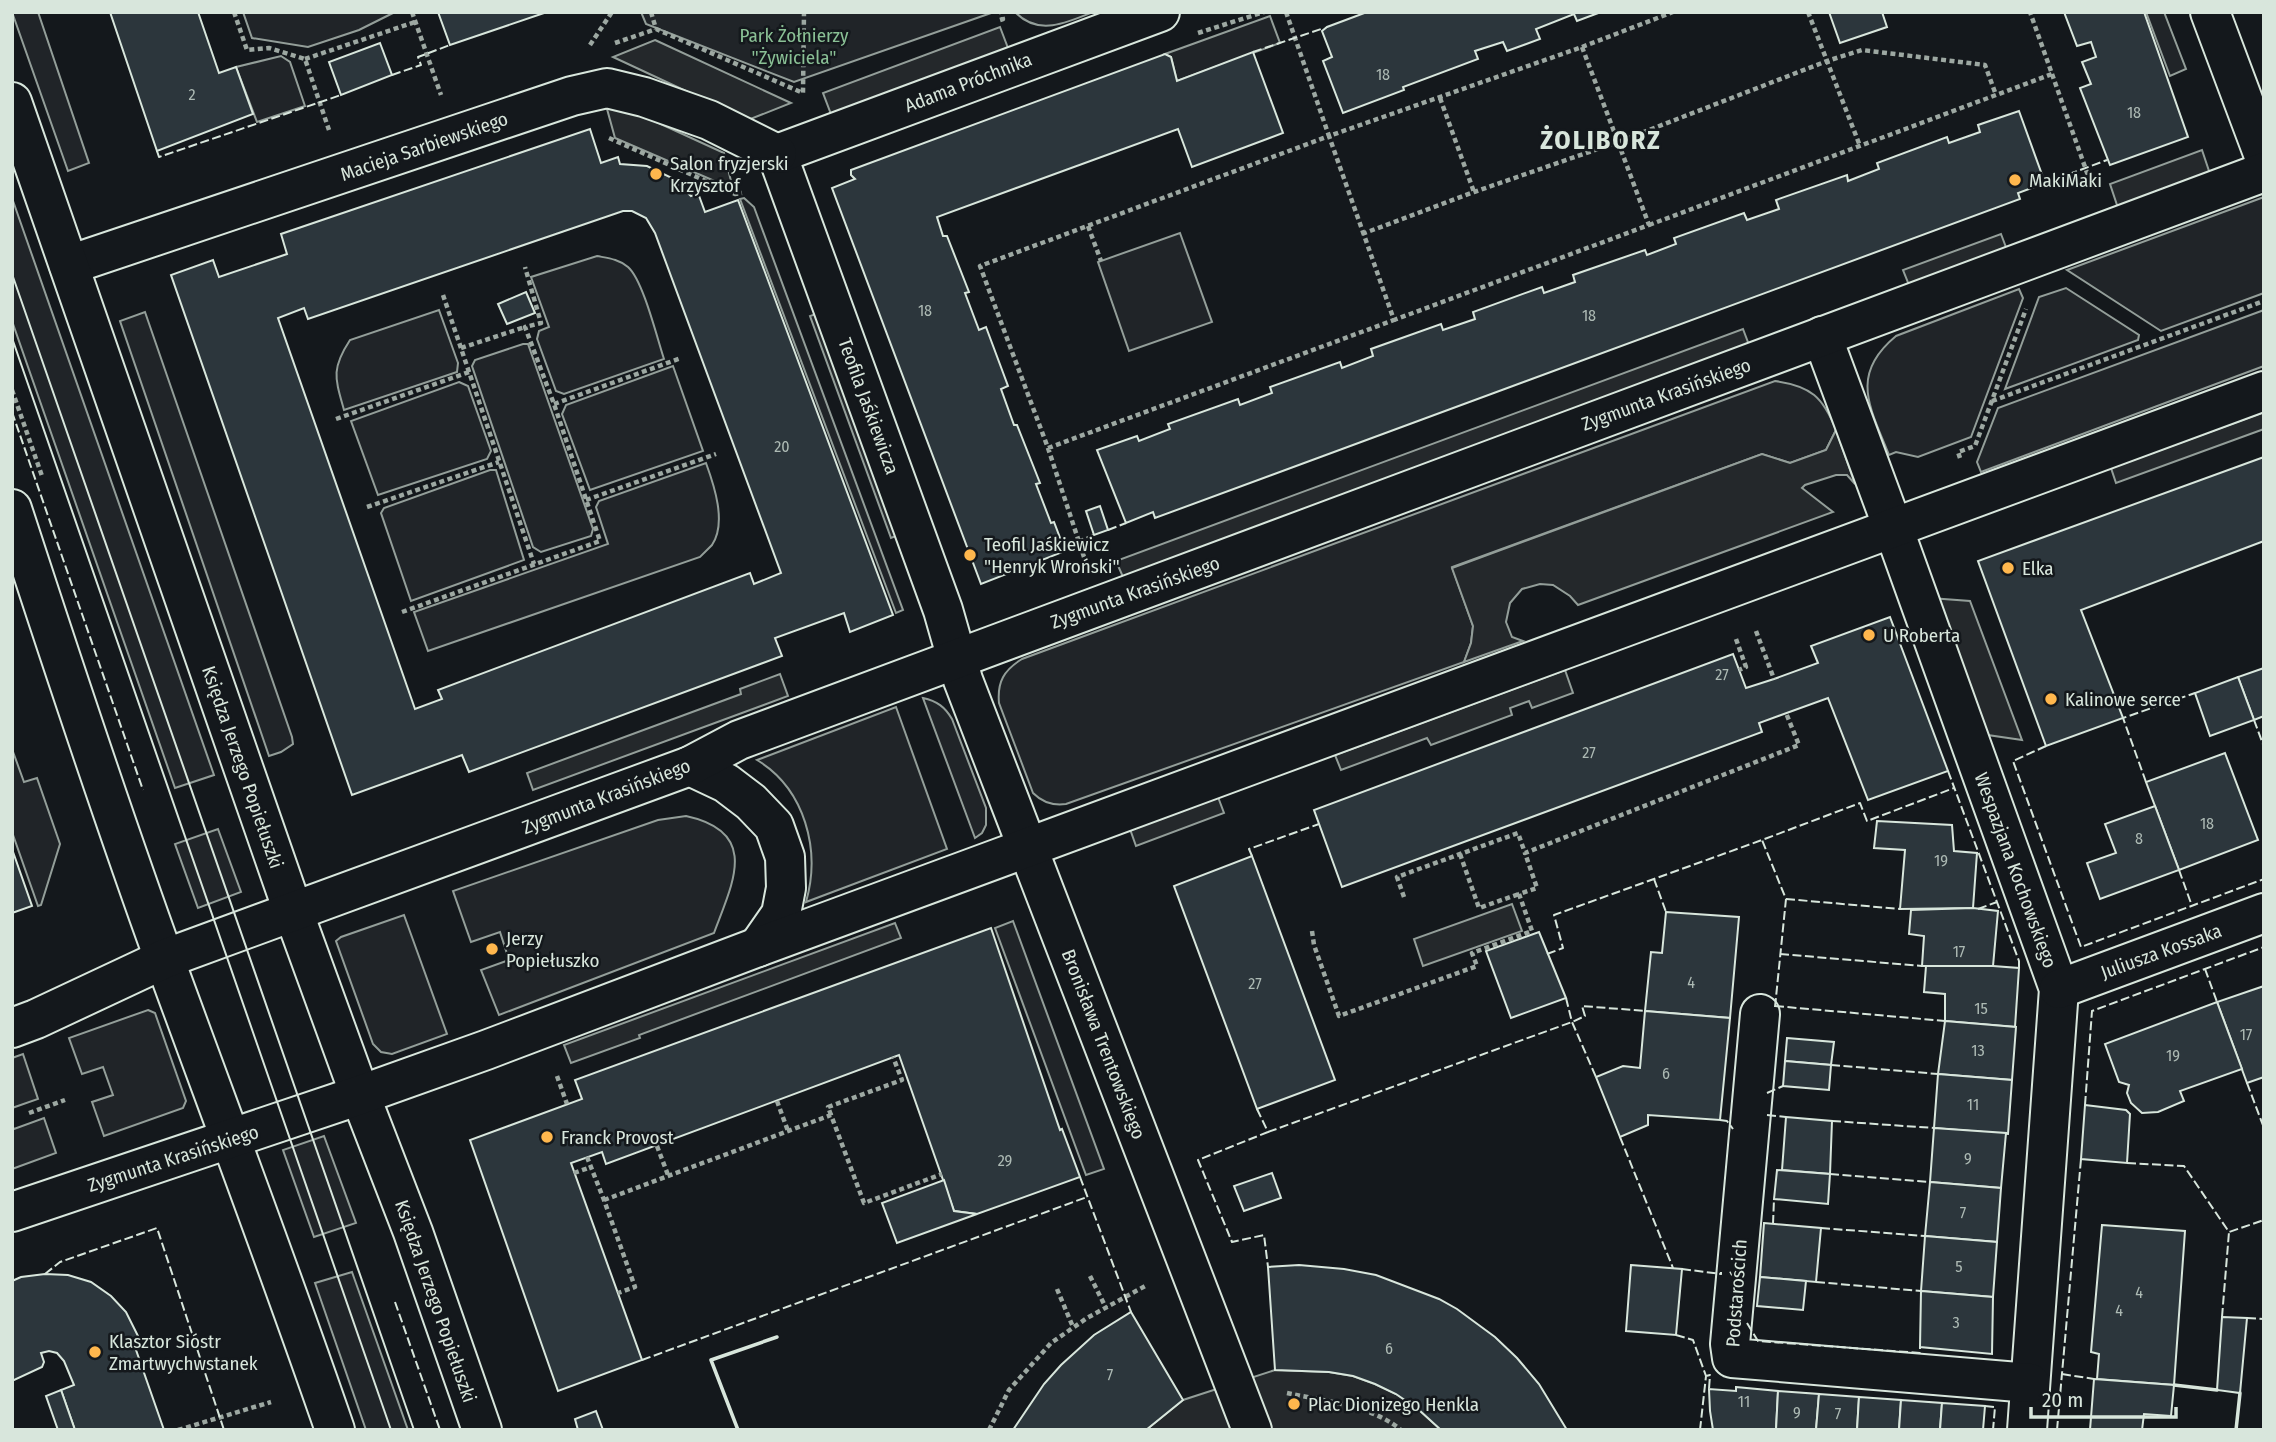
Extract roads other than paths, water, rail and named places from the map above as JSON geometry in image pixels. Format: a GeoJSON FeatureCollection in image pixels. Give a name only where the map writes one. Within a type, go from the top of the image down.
{"type":"FeatureCollection","features":[{"type":"Feature","properties":{"kind":"street","name":"Adama Próchnika"},"geometry":{"type":"LineString","coordinates":[[777,154],[1160,12]]}},
{"type":"Feature","properties":{"kind":"street"},"geometry":{"type":"LineString","coordinates":[[2210,12],[2264,156]]}},
{"type":"Feature","properties":{"kind":"street","name":"Macieja Sarbiewskiego"},"geometry":{"type":"LineString","coordinates":[[69,265],[572,96],[607,88],[644,97],[709,120],[777,154]]}},
{"type":"Feature","properties":{"kind":"street","name":"Księdza Jerzego Popiełuszki"},"geometry":{"type":"LineString","coordinates":[[12,102],[293,911],[413,1232],[482,1430]]}},
{"type":"Feature","properties":{"kind":"street","name":"Teofila Jaśkiewicza"},"geometry":{"type":"LineString","coordinates":[[777,154],[943,610],[957,659]]}},
{"type":"Feature","properties":{"kind":"street","name":"Zygmunta Krasińskiego"},"geometry":{"type":"LineString","coordinates":[[12,1028],[164,959],[690,766],[739,740],[2264,172]]}},
{"type":"Feature","properties":{"kind":"street","name":"Wespazjana Kochowskiego"},"geometry":{"type":"LineString","coordinates":[[1822,336],[2059,989],[2027,1430]]}},
{"type":"Feature","properties":{"kind":"street","name":"Zygmunta Krasińskiego"},"geometry":{"type":"LineString","coordinates":[[12,1212],[360,1095],[2264,391]]}},
{"type":"Feature","properties":{"kind":"street"},"geometry":{"type":"LineString","coordinates":[[12,509],[164,959],[282,1276],[335,1430]]}},
{"type":"Feature","properties":{"kind":"street","name":"Bronisława Trentowskiego"},"geometry":{"type":"LineString","coordinates":[[957,659],[1252,1430]]}},
{"type":"Feature","properties":{"kind":"street"},"geometry":{"type":"LineString","coordinates":[[690,766],[726,783],[751,802],[774,826],[778,836],[785,857],[786,888],[781,914],[758,947]]}},
{"type":"Feature","properties":{"kind":"street","name":"Juliusza Kossaka"},"geometry":{"type":"LineString","coordinates":[[2059,989],[2264,913]]}},
{"type":"Feature","properties":{"kind":"street","name":"Podstarościch"},"geometry":{"type":"LineString","coordinates":[[1760,1014],[1730,1344],[1732,1358],[2030,1383]]}},
{"type":"Feature","properties":{"kind":"tram line"},"geometry":{"type":"LineString","coordinates":[[12,274],[414,1430]]}},
{"type":"Feature","properties":{"kind":"tram line"},"geometry":{"type":"LineString","coordinates":[[12,338],[391,1430]]}},
{"type":"Feature","properties":{"kind":"place","name":"Salon fryzjerski Krzysztof"},"geometry":{"type":"Point","coordinates":[656,174]}},
{"type":"Feature","properties":{"kind":"place","name":"MakiMaki"},"geometry":{"type":"Point","coordinates":[2015,180]}},
{"type":"Feature","properties":{"kind":"place","name":"Teofil Jaśkiewicz \"Henryk Wroński\""},"geometry":{"type":"Point","coordinates":[970,555]}},
{"type":"Feature","properties":{"kind":"place","name":"Elka"},"geometry":{"type":"Point","coordinates":[2008,568]}},
{"type":"Feature","properties":{"kind":"place","name":"U Roberta"},"geometry":{"type":"Point","coordinates":[1869,635]}},
{"type":"Feature","properties":{"kind":"place","name":"Kalinowe serce"},"geometry":{"type":"Point","coordinates":[2051,699]}},
{"type":"Feature","properties":{"kind":"place","name":"Jerzy Popiełuszko"},"geometry":{"type":"Point","coordinates":[492,949]}},
{"type":"Feature","properties":{"kind":"place","name":"Franck Provost"},"geometry":{"type":"Point","coordinates":[547,1137]}},
{"type":"Feature","properties":{"kind":"place","name":"Klasztor Sióstr Zmartwychwstanek"},"geometry":{"type":"Point","coordinates":[95,1352]}},
{"type":"Feature","properties":{"kind":"place","name":"Plac Dionizego Henkla"},"geometry":{"type":"Point","coordinates":[1294,1404]}},
{"type":"Feature","properties":{"kind":"district","name":"ŻOLIBORZ"},"geometry":{"type":"Point","coordinates":[1601,140]}},
{"type":"Feature","properties":{"kind":"park label","name":"Park Żołnierzy \"Żywiciela\""},"geometry":{"type":"Point","coordinates":[794,46]}}]}
